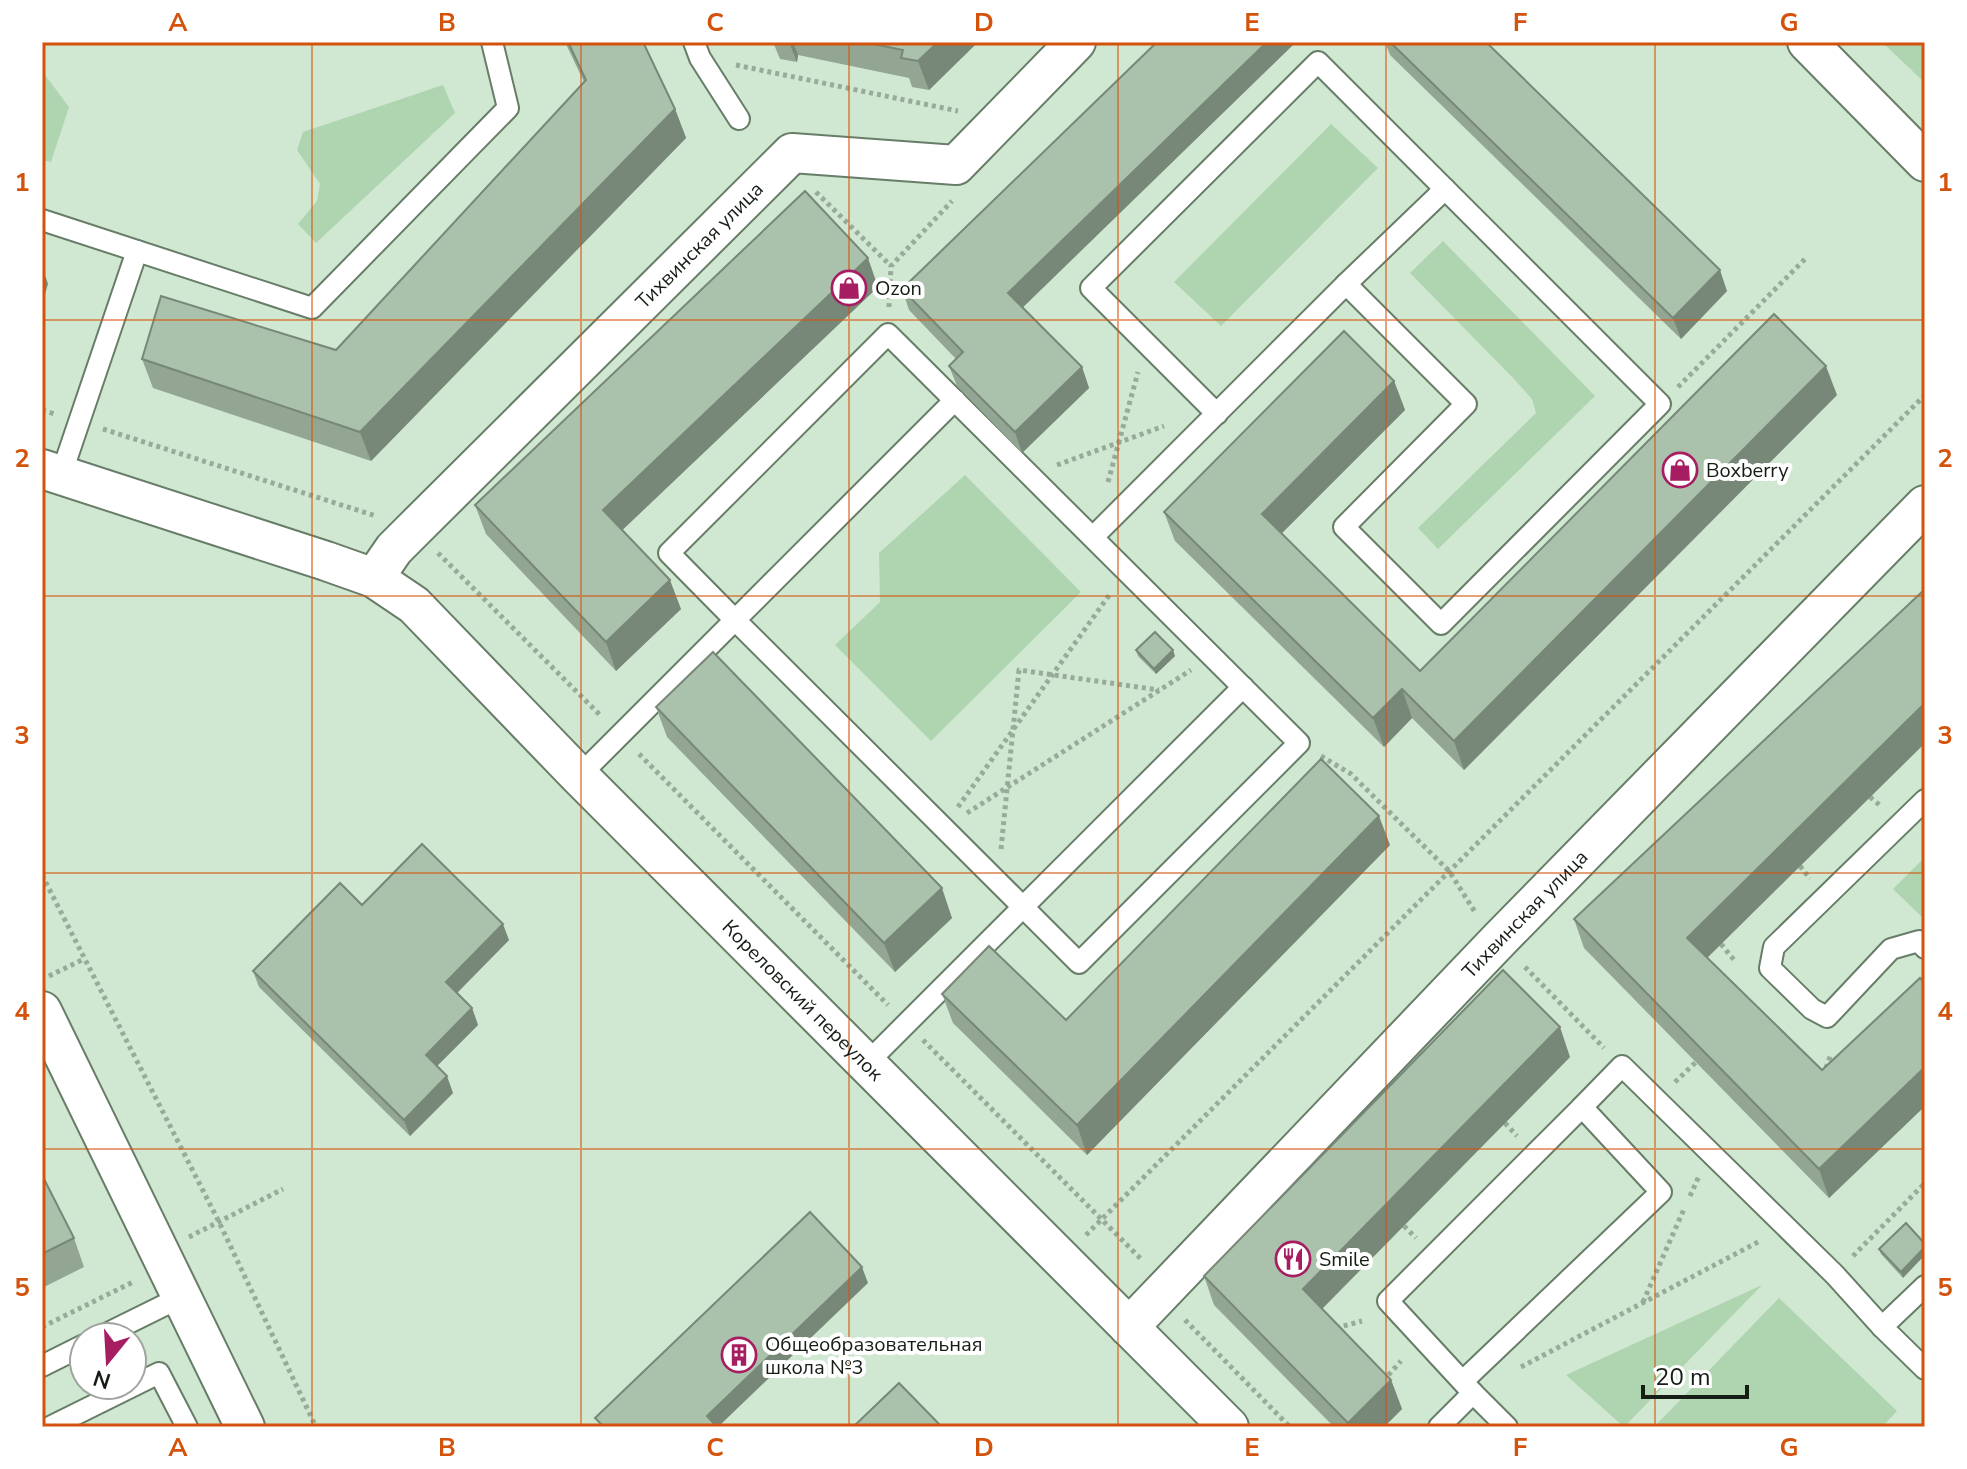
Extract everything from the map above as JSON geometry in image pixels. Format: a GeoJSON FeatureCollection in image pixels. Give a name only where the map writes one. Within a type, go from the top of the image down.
{"type":"FeatureCollection","features":[{"type":"Feature","properties":{"kind":"street","name":"Тихвинская улица"},"geometry":{"type":"LineString","coordinates":[[374,578],[394,549],[792,153],[956,165],[1076,42]]}},
{"type":"Feature","properties":{"kind":"street"},"geometry":{"type":"LineString","coordinates":[[1807,42],[1925,162]]}},
{"type":"Feature","properties":{"kind":"street","name":"Кореловский переулок"},"geometry":{"type":"LineString","coordinates":[[52,472],[374,578],[414,605],[579,776],[1229,1427]]}},
{"type":"Feature","properties":{"kind":"street","name":"Тихвинская улица"},"geometry":{"type":"LineString","coordinates":[[1129,1327],[1499,940],[1925,505]]}},
{"type":"Feature","properties":{"kind":"street"},"geometry":{"type":"LineString","coordinates":[[43,995],[181,1297],[245,1427]]}},
{"type":"Feature","properties":{"kind":"lane"},"geometry":{"type":"LineString","coordinates":[[42,220],[312,308],[508,108],[492,42]]}},
{"type":"Feature","properties":{"kind":"lane"},"geometry":{"type":"LineString","coordinates":[[697,50],[739,119]]}},
{"type":"Feature","properties":{"kind":"lane"},"geometry":{"type":"LineString","coordinates":[[1217,414],[1091,288],[1318,62],[1660,404],[1441,624],[1344,527],[1466,404],[1346,284]]}},
{"type":"Feature","properties":{"kind":"lane"},"geometry":{"type":"LineString","coordinates":[[1093,537],[1445,189]]}},
{"type":"Feature","properties":{"kind":"lane"},"geometry":{"type":"LineString","coordinates":[[52,472],[79,422],[137,251]]}},
{"type":"Feature","properties":{"kind":"lane"},"geometry":{"type":"LineString","coordinates":[[888,334],[955,400],[1299,743],[1079,963],[669,553],[888,334]]}},
{"type":"Feature","properties":{"kind":"lane"},"geometry":{"type":"LineString","coordinates":[[579,776],[955,400]]}},
{"type":"Feature","properties":{"kind":"lane"},"geometry":{"type":"LineString","coordinates":[[866,1064],[1243,687]]}},
{"type":"Feature","properties":{"kind":"lane"},"geometry":{"type":"LineString","coordinates":[[1925,800],[1774,947],[1770,968],[1812,1009],[1827,1017],[1891,949],[1919,941],[1925,948]]}},
{"type":"Feature","properties":{"kind":"lane"},"geometry":{"type":"LineString","coordinates":[[1507,1427],[1388,1301],[1622,1066],[1835,1275],[1925,1369]]}},
{"type":"Feature","properties":{"kind":"lane"},"geometry":{"type":"LineString","coordinates":[[1439,1427],[1468,1387],[1661,1192],[1582,1107]]}},
{"type":"Feature","properties":{"kind":"lane"},"geometry":{"type":"LineString","coordinates":[[1882,1327],[1925,1286]]}},
{"type":"Feature","properties":{"kind":"lane"},"geometry":{"type":"LineString","coordinates":[[132,1321],[181,1297]]}},
{"type":"Feature","properties":{"kind":"lane"},"geometry":{"type":"LineString","coordinates":[[42,1366],[68,1353]]}},
{"type":"Feature","properties":{"kind":"lane"},"geometry":{"type":"LineString","coordinates":[[50,1427],[159,1373],[187,1427]]}},
{"type":"Feature","properties":{"kind":"path"},"geometry":{"type":"LineString","coordinates":[[697,50],[1000,120]]}},
{"type":"Feature","properties":{"kind":"path"},"geometry":{"type":"LineString","coordinates":[[1660,404],[1807,257]]}},
{"type":"Feature","properties":{"kind":"path"},"geometry":{"type":"LineString","coordinates":[[888,334],[891,266]]}},
{"type":"Feature","properties":{"kind":"path"},"geometry":{"type":"LineString","coordinates":[[1108,483],[1146,344]]}},
{"type":"Feature","properties":{"kind":"path"},"geometry":{"type":"LineString","coordinates":[[42,410],[384,518]]}},
{"type":"Feature","properties":{"kind":"path"},"geometry":{"type":"LineString","coordinates":[[1029,474],[1182,419],[1217,414]]}},
{"type":"Feature","properties":{"kind":"path"},"geometry":{"type":"LineString","coordinates":[[429,544],[1168,1286],[1183,1318],[1290,1427]]}},
{"type":"Feature","properties":{"kind":"path"},"geometry":{"type":"LineString","coordinates":[[944,828],[1126,571]]}},
{"type":"Feature","properties":{"kind":"path"},"geometry":{"type":"LineString","coordinates":[[944,828],[1212,656]]}},
{"type":"Feature","properties":{"kind":"path"},"geometry":{"type":"LineString","coordinates":[[998,881],[1019,670],[1159,690]]}},
{"type":"Feature","properties":{"kind":"path"},"geometry":{"type":"LineString","coordinates":[[1299,743],[1351,774],[1449,871],[1483,924]]}},
{"type":"Feature","properties":{"kind":"path"},"geometry":{"type":"LineString","coordinates":[[42,875],[219,1222],[316,1427]]}},
{"type":"Feature","properties":{"kind":"path"},"geometry":{"type":"LineString","coordinates":[[1721,944],[1734,960]]}},
{"type":"Feature","properties":{"kind":"path"},"geometry":{"type":"LineString","coordinates":[[43,995],[84,959]]}},
{"type":"Feature","properties":{"kind":"path"},"geometry":{"type":"LineString","coordinates":[[1525,967],[1622,1066]]}},
{"type":"Feature","properties":{"kind":"path"},"geometry":{"type":"LineString","coordinates":[[1823,1076],[1831,1054]]}},
{"type":"Feature","properties":{"kind":"path"},"geometry":{"type":"LineString","coordinates":[[1675,1083],[1696,1062]]}},
{"type":"Feature","properties":{"kind":"path"},"geometry":{"type":"LineString","coordinates":[[1505,1123],[1520,1140]]}},
{"type":"Feature","properties":{"kind":"path"},"geometry":{"type":"LineString","coordinates":[[1642,1303],[1710,1153]]}},
{"type":"Feature","properties":{"kind":"path"},"geometry":{"type":"LineString","coordinates":[[1835,1275],[1925,1183]]}},
{"type":"Feature","properties":{"kind":"path"},"geometry":{"type":"LineString","coordinates":[[185,1239],[283,1189]]}},
{"type":"Feature","properties":{"kind":"path"},"geometry":{"type":"LineString","coordinates":[[1468,1387],[1642,1303],[1786,1227]]}},
{"type":"Feature","properties":{"kind":"path"},"geometry":{"type":"LineString","coordinates":[[42,1327],[136,1280]]}},
{"type":"Feature","properties":{"kind":"path"},"geometry":{"type":"LineString","coordinates":[[1326,1331],[1362,1321]]}},
{"type":"Feature","properties":{"kind":"path"},"geometry":{"type":"LineString","coordinates":[[1379,1385],[1401,1361]]}},
{"type":"Feature","properties":{"kind":"green space"},"geometry":{"type":"Polygon","coordinates":[[[1882,42],[1925,42],[1925,83],[1882,42]]]}},
{"type":"Feature","properties":{"kind":"green space"},"geometry":{"type":"Polygon","coordinates":[[[45,75],[69,107],[51,162],[42,160],[42,76],[45,75]]]}},
{"type":"Feature","properties":{"kind":"green space"},"geometry":{"type":"Polygon","coordinates":[[[443,85],[455,113],[316,243],[298,224],[317,201],[320,184],[297,150],[303,132],[443,85]]]}},
{"type":"Feature","properties":{"kind":"green space"},"geometry":{"type":"Polygon","coordinates":[[[1331,124],[1378,168],[1221,326],[1174,282],[1331,124]]]}},
{"type":"Feature","properties":{"kind":"green space"},"geometry":{"type":"Polygon","coordinates":[[[1443,241],[1595,396],[1438,549],[1418,528],[1536,413],[1532,399],[1514,379],[1410,273],[1443,241]]]}},
{"type":"Feature","properties":{"kind":"green space"},"geometry":{"type":"Polygon","coordinates":[[[965,475],[1081,592],[931,741],[835,645],[880,602],[879,553],[965,475]]]}},
{"type":"Feature","properties":{"kind":"green space"},"geometry":{"type":"Polygon","coordinates":[[[1925,857],[1925,920],[1893,889],[1925,857]]]}},
{"type":"Feature","properties":{"kind":"green space"},"geometry":{"type":"Polygon","coordinates":[[[1762,1285],[1624,1427],[1566,1375],[1762,1285]]]}},
{"type":"Feature","properties":{"kind":"green space"},"geometry":{"type":"Polygon","coordinates":[[[1779,1298],[1897,1411],[1882,1427],[1654,1427],[1779,1298]]]}},
{"type":"Feature","properties":{"kind":"building"},"geometry":{"type":"Polygon","coordinates":[[[568,42],[643,42],[675,109],[360,432],[142,359],[161,296],[336,350],[586,80],[568,42]]]}},
{"type":"Feature","properties":{"kind":"building"},"geometry":{"type":"Polygon","coordinates":[[[863,42],[938,42],[918,61],[901,58],[903,50],[863,42]]]}},
{"type":"Feature","properties":{"kind":"building"},"geometry":{"type":"Polygon","coordinates":[[[1157,42],[1267,42],[1008,293],[1082,367],[1015,432],[949,366],[963,352],[902,289],[1157,42]]]}},
{"type":"Feature","properties":{"kind":"building"},"geometry":{"type":"Polygon","coordinates":[[[1390,42],[1486,42],[1720,270],[1673,318],[1390,42]]]}},
{"type":"Feature","properties":{"kind":"building"},"geometry":{"type":"Polygon","coordinates":[[[805,191],[868,258],[603,510],[670,580],[606,642],[475,505],[805,191]]]}},
{"type":"Feature","properties":{"kind":"building"},"geometry":{"type":"Polygon","coordinates":[[[1774,314],[1826,366],[1454,741],[1402,689],[1373,718],[1164,512],[1344,331],[1394,381],[1262,514],[1420,671],[1774,314]]]}},
{"type":"Feature","properties":{"kind":"building"},"geometry":{"type":"Polygon","coordinates":[[[1925,589],[1925,703],[1687,938],[1822,1070],[1920,978],[1925,983],[1925,1067],[1819,1169],[1574,919],[1925,589]]]}},
{"type":"Feature","properties":{"kind":"building"},"geometry":{"type":"Polygon","coordinates":[[[1155,632],[1173,650],[1154,669],[1136,650],[1155,632]]]}},
{"type":"Feature","properties":{"kind":"building"},"geometry":{"type":"Polygon","coordinates":[[[713,652],[942,888],[884,943],[656,707],[713,652]]]}},
{"type":"Feature","properties":{"kind":"building"},"geometry":{"type":"Polygon","coordinates":[[[1321,759],[1379,816],[1077,1125],[942,994],[989,946],[1066,1020],[1321,759]]]}},
{"type":"Feature","properties":{"kind":"building"},"geometry":{"type":"Polygon","coordinates":[[[422,844],[503,924],[446,982],[472,1008],[426,1055],[447,1076],[404,1120],[253,971],[340,883],[362,905],[422,844]]]}},
{"type":"Feature","properties":{"kind":"building"},"geometry":{"type":"Polygon","coordinates":[[[1503,970],[1560,1027],[1303,1289],[1391,1380],[1348,1423],[1204,1276],[1503,970]]]}},
{"type":"Feature","properties":{"kind":"building"},"geometry":{"type":"Polygon","coordinates":[[[42,1175],[74,1238],[42,1254],[42,1175]]]}},
{"type":"Feature","properties":{"kind":"building","name":"Общеобразовательная школа №3"},"geometry":{"type":"Polygon","coordinates":[[[810,1212],[862,1267],[707,1416],[717,1427],[604,1427],[595,1418],[810,1212]]]}},
{"type":"Feature","properties":{"kind":"building"},"geometry":{"type":"Polygon","coordinates":[[[1906,1223],[1925,1247],[1901,1272],[1879,1249],[1906,1223]]]}},
{"type":"Feature","properties":{"kind":"building"},"geometry":{"type":"Polygon","coordinates":[[[899,1383],[942,1427],[853,1427],[899,1383]]]}},
{"type":"Feature","properties":{"kind":"place","name":"Ozon"},"geometry":{"type":"Point","coordinates":[849,288]}},
{"type":"Feature","properties":{"kind":"place","name":"Boxberry"},"geometry":{"type":"Point","coordinates":[1680,470]}},
{"type":"Feature","properties":{"kind":"place","name":"Smile"},"geometry":{"type":"Point","coordinates":[1293,1259]}},
{"type":"Feature","properties":{"kind":"place","name":"Общеобразовательная школа №3"},"geometry":{"type":"Point","coordinates":[739,1355]}}]}
